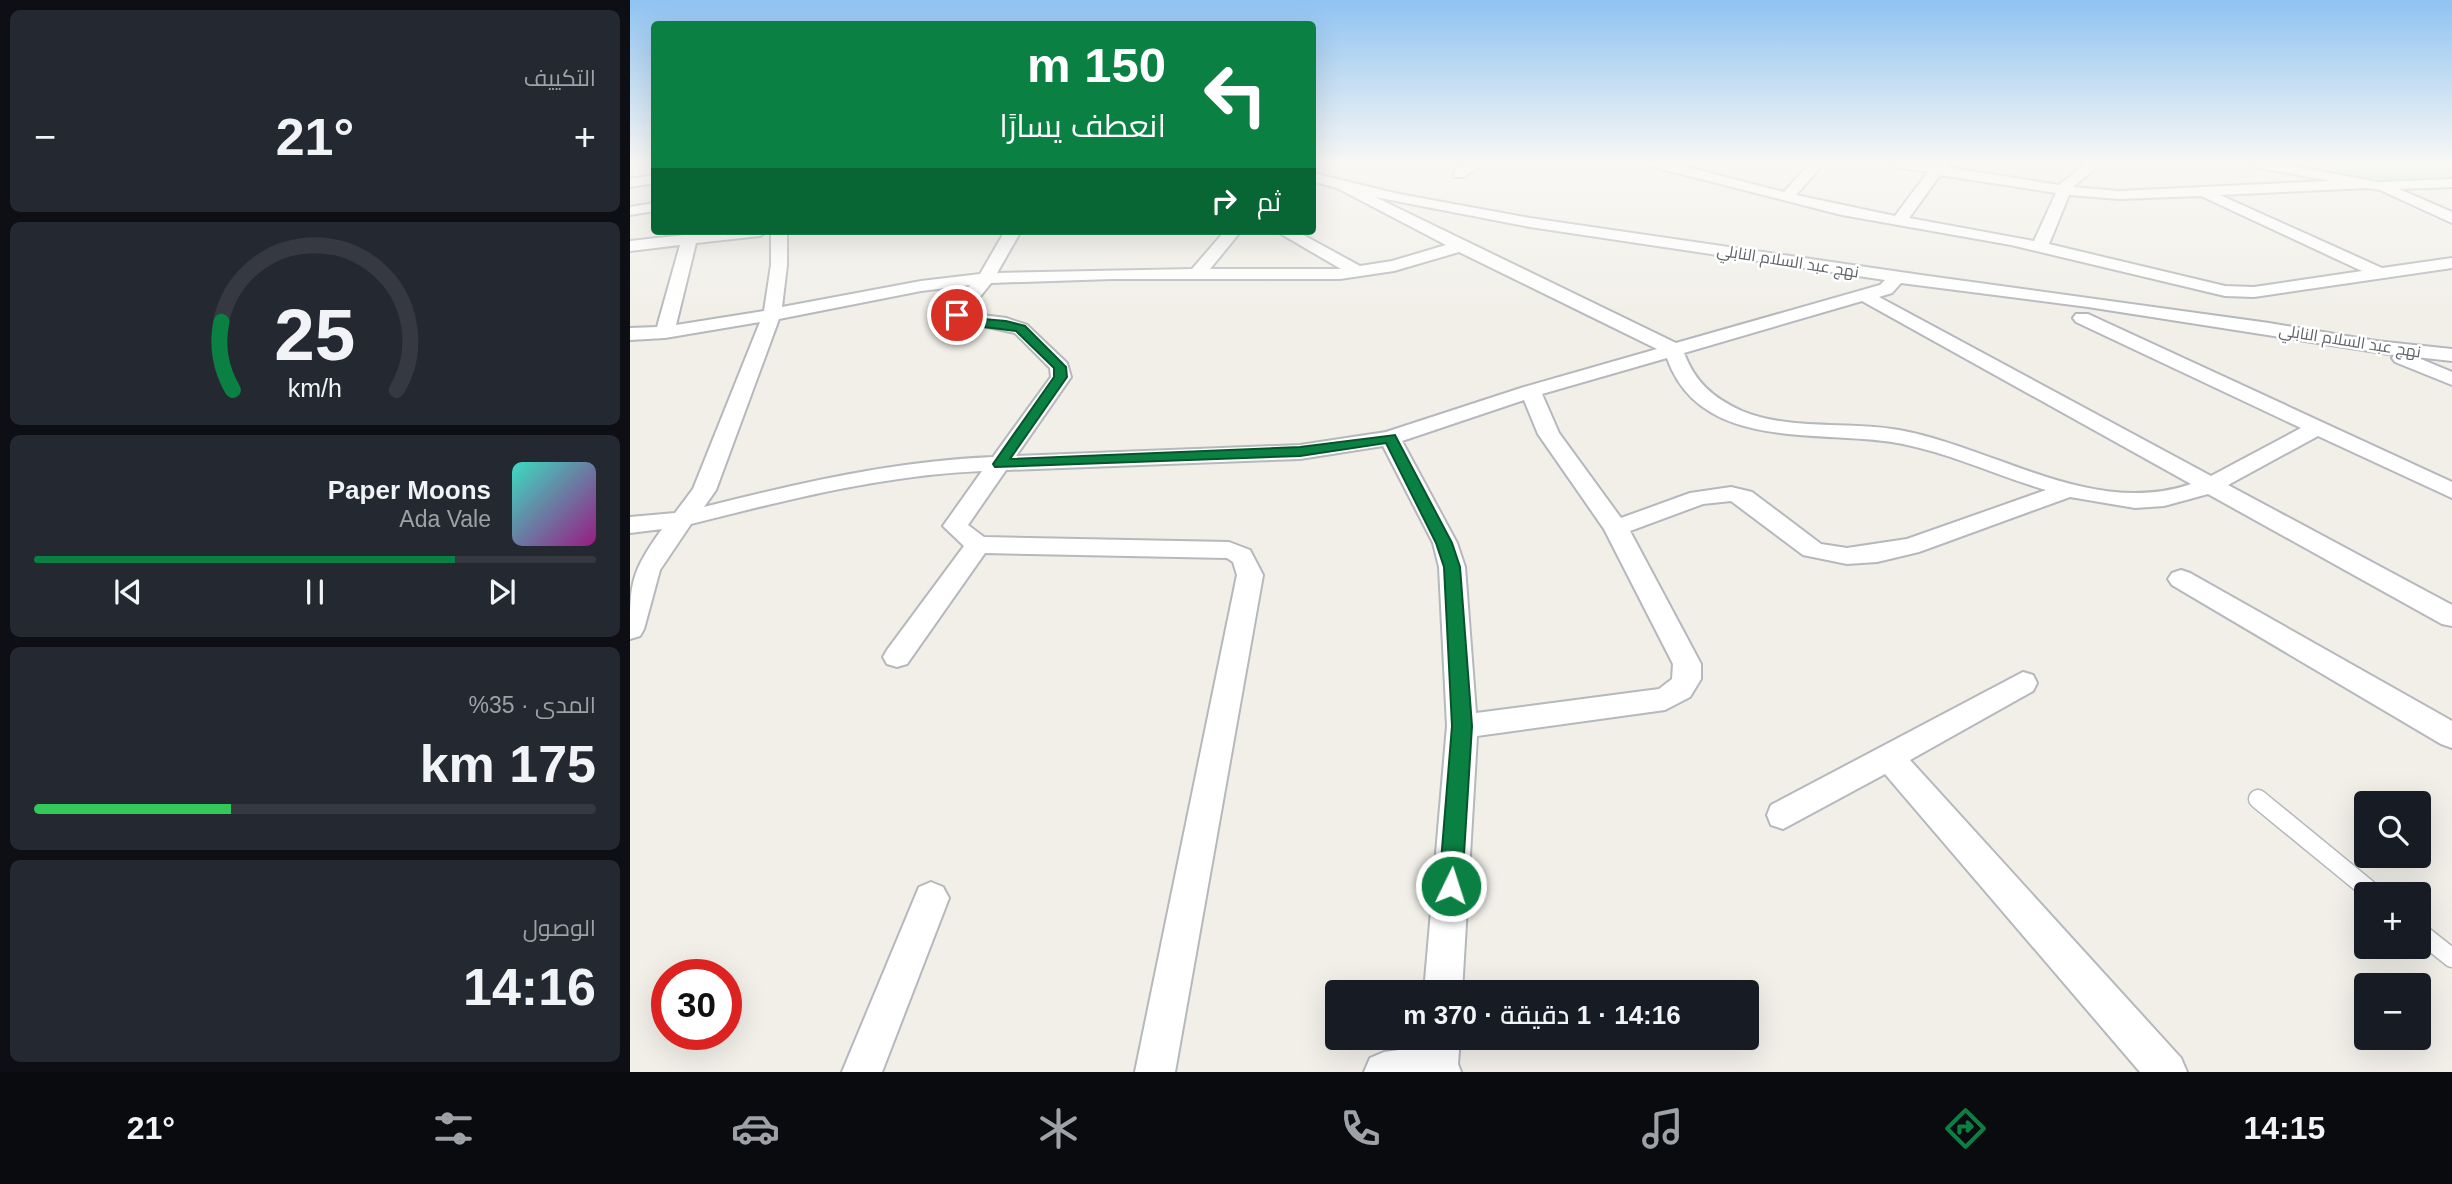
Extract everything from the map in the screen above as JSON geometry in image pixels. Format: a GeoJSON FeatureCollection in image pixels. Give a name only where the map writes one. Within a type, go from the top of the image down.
{"type":"FeatureCollection","features":[{"type":"Feature","properties":{"kind":"street"},"geometry":{"type":"LineString","coordinates":[[1396,213],[1673,349],[1684,376],[1696,389],[1740,418],[1777,428],[1895,435],[1945,448],[2069,489],[2113,499],[2140,501],[2166,499],[2208,485],[2318,428]]}},
{"type":"Feature","properties":{"kind":"street","name":"نهج عبد السلام النابلي"},"geometry":{"type":"LineString","coordinates":[[1477,213],[1974,289],[2036,303],[2085,310],[2164,313],[2376,347],[2452,355]]}},
{"type":"Feature","properties":{"kind":"street"},"geometry":{"type":"LineString","coordinates":[[1860,213],[2040,246],[2225,291],[2254,292],[2452,263]]}},
{"type":"Feature","properties":{"kind":"street"},"geometry":{"type":"LineString","coordinates":[[1899,221],[1905,213]]}},
{"type":"Feature","properties":{"kind":"street"},"geometry":{"type":"LineString","coordinates":[[2040,246],[2054,213]]}},
{"type":"Feature","properties":{"kind":"street"},"geometry":{"type":"LineString","coordinates":[[2247,213],[2379,273]]}},
{"type":"Feature","properties":{"kind":"street"},"geometry":{"type":"LineString","coordinates":[[630,246],[725,235]]}},
{"type":"Feature","properties":{"kind":"street"},"geometry":{"type":"LineString","coordinates":[[630,629],[647,570],[704,490],[771,315],[779,265],[779,235]]}},
{"type":"Feature","properties":{"kind":"street"},"geometry":{"type":"LineString","coordinates":[[1011,235],[986,278],[961,306],[957,315],[968,321],[1020,328],[1060,367],[1061,377],[955,526],[978,545],[1229,550],[1237,552],[1245,559],[1250,575],[1154,1072]]}},
{"type":"Feature","properties":{"kind":"street"},"geometry":{"type":"LineString","coordinates":[[1197,274],[1230,235]]}},
{"type":"Feature","properties":{"kind":"street"},"geometry":{"type":"LineString","coordinates":[[1291,235],[1360,273]]}},
{"type":"Feature","properties":{"kind":"street"},"geometry":{"type":"LineString","coordinates":[[665,332],[690,239]]}},
{"type":"Feature","properties":{"kind":"street"},"geometry":{"type":"LineString","coordinates":[[630,334],[665,332],[922,286],[986,278],[1360,273],[1394,266],[1460,246]]}},
{"type":"Feature","properties":{"kind":"street"},"geometry":{"type":"LineString","coordinates":[[630,525],[683,519],[808,488],[943,466],[1300,452],[1390,438],[1531,391],[1886,289],[1898,277]]}},
{"type":"Feature","properties":{"kind":"street"},"geometry":{"type":"LineString","coordinates":[[1863,295],[2452,617]]}},
{"type":"Feature","properties":{"kind":"street"},"geometry":{"type":"LineString","coordinates":[[2085,310],[2154,351],[2452,491]]}},
{"type":"Feature","properties":{"kind":"street","name":"نهج عبد السلام النابلي"},"geometry":{"type":"LineString","coordinates":[[2085,310],[2095,321],[2138,313],[2164,313]]}},
{"type":"Feature","properties":{"kind":"street"},"geometry":{"type":"LineString","coordinates":[[2112,319],[2154,351]]}},
{"type":"Feature","properties":{"kind":"street"},"geometry":{"type":"LineString","coordinates":[[2376,347],[2452,379]]}},
{"type":"Feature","properties":{"kind":"street"},"geometry":{"type":"LineString","coordinates":[[1462,726],[1655,702],[1679,692],[1686,684],[1687,664],[1616,528],[1549,434],[1531,391]]}},
{"type":"Feature","properties":{"kind":"street"},"geometry":{"type":"LineString","coordinates":[[1390,438],[1444,543],[1452,567],[1462,726],[1444,980]]}},
{"type":"Feature","properties":{"kind":"street"},"geometry":{"type":"LineString","coordinates":[[1616,528],[1707,496],[1733,492],[1744,497],[1808,547],[1836,556],[1852,556],[1888,551],[1928,540],[2069,489]]}},
{"type":"Feature","properties":{"kind":"street"},"geometry":{"type":"LineString","coordinates":[[897,657],[978,545]]}},
{"type":"Feature","properties":{"kind":"street"},"geometry":{"type":"LineString","coordinates":[[2181,579],[2452,736]]}},
{"type":"Feature","properties":{"kind":"street"},"geometry":{"type":"LineString","coordinates":[[1783,815],[2023,683]]}},
{"type":"Feature","properties":{"kind":"street"},"geometry":{"type":"LineString","coordinates":[[1889,757],[2167,1072]]}},
{"type":"Feature","properties":{"kind":"street"},"geometry":{"type":"LineString","coordinates":[[862,1072],[931,898]]}},
{"type":"Feature","properties":{"kind":"street"},"geometry":{"type":"LineString","coordinates":[[1384,1072],[1440,1058]]}},
{"type":"Feature","properties":{"kind":"lane"},"geometry":{"type":"LineString","coordinates":[[2258,799],[2359,882]]}},
{"type":"Feature","properties":{"kind":"lane"},"geometry":{"type":"LineString","coordinates":[[2431,941],[2452,958]]}},
{"type":"Feature","properties":{"kind":"route"},"geometry":{"type":"LineString","coordinates":[[957,315],[968,321],[1020,328],[1060,367],[1061,377],[1000,464],[1300,452],[1390,438],[1444,543],[1452,567],[1462,726],[1451,886]]}}]}
